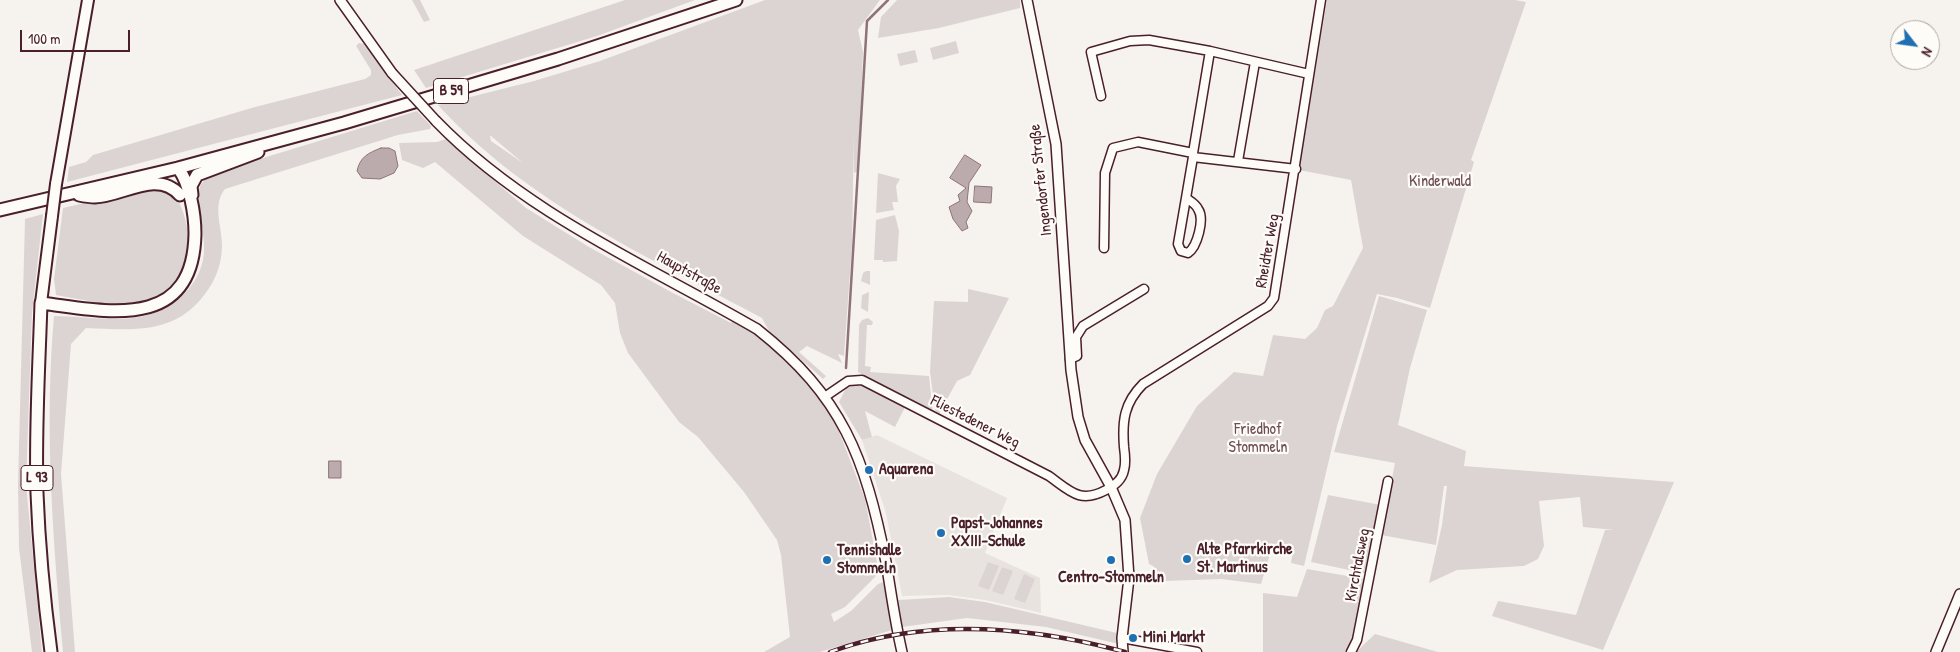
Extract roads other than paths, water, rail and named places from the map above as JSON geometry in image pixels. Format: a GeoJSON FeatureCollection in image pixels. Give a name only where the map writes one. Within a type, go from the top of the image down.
{"type":"FeatureCollection","features":[{"type":"Feature","properties":{"kind":"main road","name":"L 93"},"geometry":{"type":"LineString","coordinates":[[51,652],[43,586],[37,493],[37,394],[41,303],[56,184],[88,0]]}},
{"type":"Feature","properties":{"kind":"main road","name":"B 59"},"geometry":{"type":"LineString","coordinates":[[0,210],[178,168],[289,137],[558,59],[736,0]]}},
{"type":"Feature","properties":{"kind":"main road"},"geometry":{"type":"LineString","coordinates":[[41,303],[120,311],[155,306],[171,296],[185,282],[191,268],[196,216],[191,186],[198,175],[238,161],[289,137]]}},
{"type":"Feature","properties":{"kind":"main road"},"geometry":{"type":"LineString","coordinates":[[178,168],[184,179],[195,231]]}},
{"type":"Feature","properties":{"kind":"main road"},"geometry":{"type":"LineString","coordinates":[[178,168],[176,182],[190,228],[195,231]]}},
{"type":"Feature","properties":{"kind":"main road"},"geometry":{"type":"LineString","coordinates":[[72,194],[96,197],[162,183],[174,188],[180,195]]}},
{"type":"Feature","properties":{"kind":"street","name":"Hauptstraße"},"geometry":{"type":"LineString","coordinates":[[340,0],[392,73],[436,121],[480,161],[562,220],[757,329],[778,346],[826,396],[850,437],[871,493],[902,652]]}},
{"type":"Feature","properties":{"kind":"street","name":"Ingendorfer Straße"},"geometry":{"type":"LineString","coordinates":[[1027,0],[1056,144],[1070,359],[1082,431],[1111,487],[1125,520],[1128,596],[1122,638],[1123,652]]}},
{"type":"Feature","properties":{"kind":"street","name":"Rheidter Weg"},"geometry":{"type":"LineString","coordinates":[[1111,487],[1121,478],[1125,468],[1123,417],[1134,394],[1143,384],[1273,301],[1276,294],[1296,169],[1321,0]]}},
{"type":"Feature","properties":{"kind":"street"},"geometry":{"type":"LineString","coordinates":[[1101,96],[1091,52],[1130,41],[1148,40],[1210,51],[1309,74]]}},
{"type":"Feature","properties":{"kind":"street"},"geometry":{"type":"LineString","coordinates":[[1186,198],[1199,210],[1200,216],[1196,242],[1193,250],[1188,253],[1181,251],[1178,244],[1210,51]]}},
{"type":"Feature","properties":{"kind":"street"},"geometry":{"type":"LineString","coordinates":[[1238,161],[1255,62]]}},
{"type":"Feature","properties":{"kind":"street"},"geometry":{"type":"LineString","coordinates":[[1104,248],[1105,173],[1113,148],[1138,142],[1193,155],[1296,169]]}},
{"type":"Feature","properties":{"kind":"street","name":"Ingendorfer Straße"},"geometry":{"type":"LineString","coordinates":[[1070,359],[1077,356],[1076,337],[1082,326],[1144,290]]}},
{"type":"Feature","properties":{"kind":"street","name":"Fliestedener Weg"},"geometry":{"type":"LineString","coordinates":[[826,396],[853,379],[862,380],[1049,476],[1073,493],[1086,497],[1097,495],[1111,487]]}},
{"type":"Feature","properties":{"kind":"street","name":"Kirchtalsweg"},"geometry":{"type":"LineString","coordinates":[[1351,652],[1357,640],[1388,481]]}},
{"type":"Feature","properties":{"kind":"street"},"geometry":{"type":"LineString","coordinates":[[1936,652],[1960,594]]}},
{"type":"Feature","properties":{"kind":"street"},"geometry":{"type":"LineString","coordinates":[[1122,638],[1197,652]]}},
{"type":"Feature","properties":{"kind":"waterway"},"geometry":{"type":"LineString","coordinates":[[846,368],[867,21],[888,0]]}},
{"type":"Feature","properties":{"kind":"railway"},"geometry":{"type":"LineString","coordinates":[[830,652],[866,641],[903,634],[940,630],[978,629],[1052,636],[1125,652]]}},
{"type":"Feature","properties":{"kind":"place","name":"Aquarena"},"geometry":{"type":"Point","coordinates":[869,470]}},
{"type":"Feature","properties":{"kind":"place","name":"Papst-Johannes XXIII-Schule"},"geometry":{"type":"Point","coordinates":[941,533]}},
{"type":"Feature","properties":{"kind":"place","name":"Alte Pfarrkirche St. Martinus"},"geometry":{"type":"Point","coordinates":[1187,559]}},
{"type":"Feature","properties":{"kind":"place","name":"Tennishalle Stommeln"},"geometry":{"type":"Point","coordinates":[827,560]}},
{"type":"Feature","properties":{"kind":"place","name":"Centro-Stommeln"},"geometry":{"type":"Point","coordinates":[1111,560]}},
{"type":"Feature","properties":{"kind":"place","name":"Mini Markt"},"geometry":{"type":"Point","coordinates":[1133,638]}},
{"type":"Feature","properties":{"kind":"park label","name":"Kinderwald"},"geometry":{"type":"Point","coordinates":[1440,182]}},
{"type":"Feature","properties":{"kind":"park label","name":"Friedhof Stommeln"},"geometry":{"type":"Point","coordinates":[1258,439]}}]}
